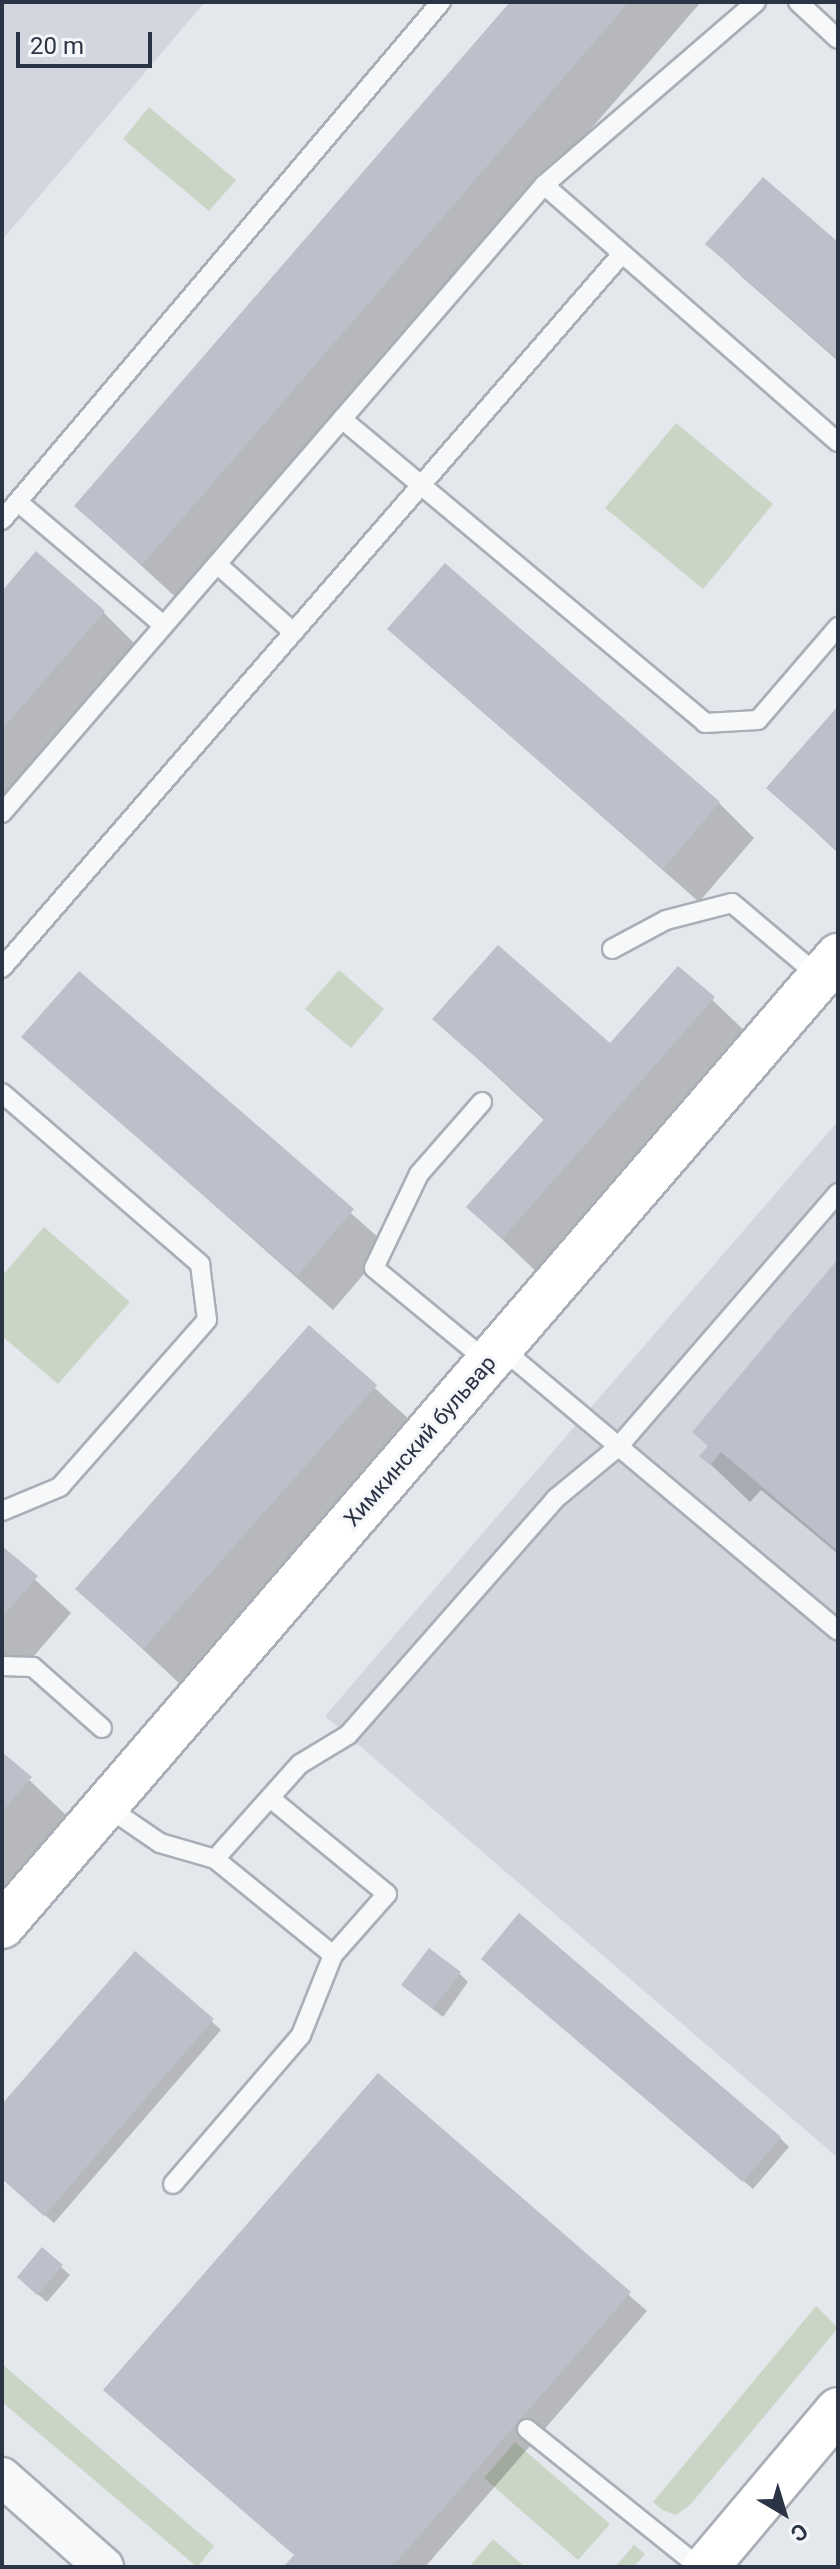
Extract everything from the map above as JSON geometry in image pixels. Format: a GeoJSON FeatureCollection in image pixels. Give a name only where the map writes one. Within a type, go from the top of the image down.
{"type":"FeatureCollection","features":[{"type":"Feature","properties":{"kind":"main road","name":"Химкинский бульвар"},"geometry":{"type":"LineString","coordinates":[[2,1926],[829,966]]}},
{"type":"Feature","properties":{"kind":"main road"},"geometry":{"type":"LineString","coordinates":[[706,2567],[838,2410]]}},
{"type":"Feature","properties":{"kind":"street"},"geometry":{"type":"LineString","coordinates":[[2,2477],[104,2567]]}},
{"type":"Feature","properties":{"kind":"lane"},"geometry":{"type":"LineString","coordinates":[[2,520],[441,2]]}},
{"type":"Feature","properties":{"kind":"lane"},"geometry":{"type":"LineString","coordinates":[[2,813],[544,185],[756,2]]}},
{"type":"Feature","properties":{"kind":"lane"},"geometry":{"type":"LineString","coordinates":[[798,2],[838,39]]}},
{"type":"Feature","properties":{"kind":"lane"},"geometry":{"type":"LineString","coordinates":[[544,185],[620,256],[838,442]]}},
{"type":"Feature","properties":{"kind":"lane"},"geometry":{"type":"LineString","coordinates":[[2,968],[620,256]]}},
{"type":"Feature","properties":{"kind":"lane"},"geometry":{"type":"LineString","coordinates":[[342,419],[705,723],[758,720],[838,627]]}},
{"type":"Feature","properties":{"kind":"lane"},"geometry":{"type":"LineString","coordinates":[[18,502],[163,625]]}},
{"type":"Feature","properties":{"kind":"lane"},"geometry":{"type":"LineString","coordinates":[[217,564],[293,632]]}},
{"type":"Feature","properties":{"kind":"lane"},"geometry":{"type":"LineString","coordinates":[[612,949],[666,920],[732,903],[829,966]]}},
{"type":"Feature","properties":{"kind":"lane"},"geometry":{"type":"LineString","coordinates":[[2,1093],[200,1264],[207,1320],[60,1487],[2,1511]]}},
{"type":"Feature","properties":{"kind":"lane"},"geometry":{"type":"LineString","coordinates":[[482,1102],[419,1174],[374,1268],[618,1447],[838,1631]]}},
{"type":"Feature","properties":{"kind":"lane"},"geometry":{"type":"LineString","coordinates":[[215,1859],[300,1764],[348,1735],[555,1499],[618,1447],[838,1193]]}},
{"type":"Feature","properties":{"kind":"lane"},"geometry":{"type":"LineString","coordinates":[[2,1666],[33,1667],[102,1728]]}},
{"type":"Feature","properties":{"kind":"lane"},"geometry":{"type":"LineString","coordinates":[[173,2184],[301,2035],[333,1955],[387,1894],[270,1798]]}},
{"type":"Feature","properties":{"kind":"lane"},"geometry":{"type":"LineString","coordinates":[[106,1806],[160,1843],[215,1859],[333,1955]]}},
{"type":"Feature","properties":{"kind":"lane"},"geometry":{"type":"LineString","coordinates":[[527,2429],[699,2567]]}},
{"type":"Feature","properties":{"kind":"shaded area"},"geometry":{"type":"Polygon","coordinates":[[[2,2],[205,2],[2,240],[2,2]]]}},
{"type":"Feature","properties":{"kind":"shaded area"},"geometry":{"type":"Polygon","coordinates":[[[838,1121],[838,2158],[325,1716],[838,1121]]]}},
{"type":"Feature","properties":{"kind":"green space"},"geometry":{"type":"Polygon","coordinates":[[[149,107],[236,180],[209,211],[123,139],[149,107]]]}},
{"type":"Feature","properties":{"kind":"green space"},"geometry":{"type":"Polygon","coordinates":[[[676,423],[773,504],[703,589],[605,508],[676,423]]]}},
{"type":"Feature","properties":{"kind":"green space"},"geometry":{"type":"Polygon","coordinates":[[[339,970],[384,1009],[351,1048],[305,1009],[339,970]]]}},
{"type":"Feature","properties":{"kind":"green space"},"geometry":{"type":"Polygon","coordinates":[[[44,1227],[130,1302],[58,1384],[2,1336],[2,1276],[44,1227]]]}},
{"type":"Feature","properties":{"kind":"green space"},"geometry":{"type":"Polygon","coordinates":[[[816,2306],[838,2328],[690,2505],[676,2515],[662,2510],[653,2502],[816,2306]]]}},
{"type":"Feature","properties":{"kind":"green space"},"geometry":{"type":"Polygon","coordinates":[[[2,2364],[214,2546],[197,2567],[2,2402],[2,2364]]]}},
{"type":"Feature","properties":{"kind":"green space"},"geometry":{"type":"Polygon","coordinates":[[[515,2442],[610,2524],[578,2560],[484,2478],[515,2442]]]}},
{"type":"Feature","properties":{"kind":"green space"},"geometry":{"type":"Polygon","coordinates":[[[493,2539],[525,2567],[469,2567],[493,2539]]]}},
{"type":"Feature","properties":{"kind":"green space"},"geometry":{"type":"Polygon","coordinates":[[[634,2545],[645,2554],[634,2567],[615,2567],[634,2545]]]}},
{"type":"Feature","properties":{"kind":"building"},"geometry":{"type":"Polygon","coordinates":[[[510,2],[629,2],[142,565],[74,506],[510,2]]]}},
{"type":"Feature","properties":{"kind":"building"},"geometry":{"type":"Polygon","coordinates":[[[763,177],[838,242],[838,359],[705,244],[763,177]]]}},
{"type":"Feature","properties":{"kind":"building"},"geometry":{"type":"Polygon","coordinates":[[[36,551],[105,611],[2,729],[2,591],[36,551]]]}},
{"type":"Feature","properties":{"kind":"building"},"geometry":{"type":"Polygon","coordinates":[[[445,563],[720,802],[663,869],[387,629],[445,563]]]}},
{"type":"Feature","properties":{"kind":"building"},"geometry":{"type":"Polygon","coordinates":[[[838,706],[838,843],[834,848],[766,788],[838,706]]]}},
{"type":"Feature","properties":{"kind":"building"},"geometry":{"type":"Polygon","coordinates":[[[498,945],[610,1043],[678,966],[715,997],[502,1239],[466,1207],[545,1118],[432,1019],[498,945]]]}},
{"type":"Feature","properties":{"kind":"building"},"geometry":{"type":"Polygon","coordinates":[[[79,971],[354,1209],[297,1276],[21,1037],[79,971]]]}},
{"type":"Feature","properties":{"kind":"building"},"geometry":{"type":"Polygon","coordinates":[[[838,1259],[838,1551],[721,1452],[710,1465],[699,1456],[708,1446],[692,1432],[838,1259]]]}},
{"type":"Feature","properties":{"kind":"building"},"geometry":{"type":"Polygon","coordinates":[[[309,1325],[377,1385],[143,1649],[75,1589],[309,1325]]]}},
{"type":"Feature","properties":{"kind":"building"},"geometry":{"type":"Polygon","coordinates":[[[2,1546],[38,1576],[2,1618],[2,1546]]]}},
{"type":"Feature","properties":{"kind":"building"},"geometry":{"type":"Polygon","coordinates":[[[2,1752],[32,1777],[2,1812],[2,1752]]]}},
{"type":"Feature","properties":{"kind":"building"},"geometry":{"type":"Polygon","coordinates":[[[519,1913],[781,2137],[743,2182],[481,1959],[519,1913]]]}},
{"type":"Feature","properties":{"kind":"building"},"geometry":{"type":"Polygon","coordinates":[[[429,1948],[461,1972],[433,2009],[401,1985],[429,1948]]]}},
{"type":"Feature","properties":{"kind":"building"},"geometry":{"type":"Polygon","coordinates":[[[135,1951],[214,2019],[44,2216],[2,2179],[2,2104],[135,1951]]]}},
{"type":"Feature","properties":{"kind":"building"},"geometry":{"type":"Polygon","coordinates":[[[378,2073],[631,2292],[392,2567],[283,2567],[294,2555],[103,2390],[378,2073]]]}},
{"type":"Feature","properties":{"kind":"building"},"geometry":{"type":"Polygon","coordinates":[[[42,2247],[63,2265],[37,2295],[17,2277],[42,2247]]]}}]}
